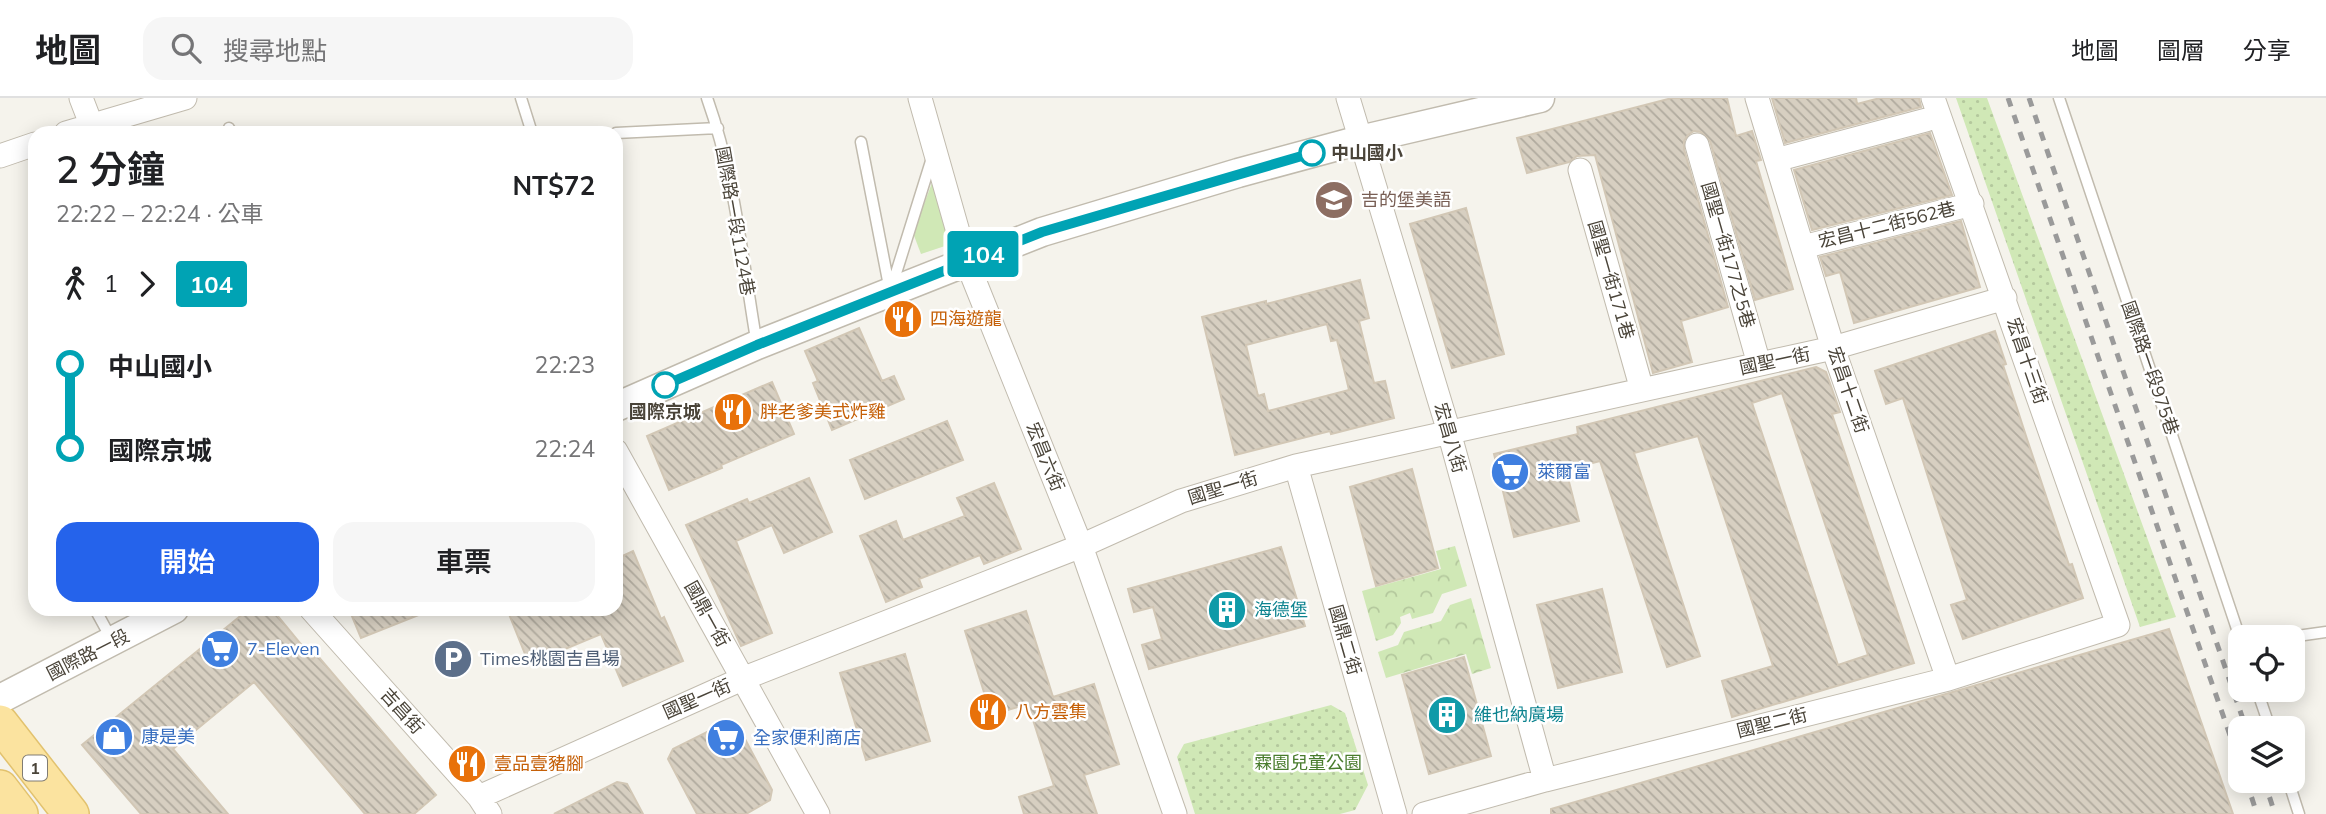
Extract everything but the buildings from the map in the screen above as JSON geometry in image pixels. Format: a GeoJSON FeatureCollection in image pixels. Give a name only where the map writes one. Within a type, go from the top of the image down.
{"type":"FeatureCollection","features":[{"type":"Feature","properties":{"kind":"main road","name":"1"},"geometry":{"type":"LineString","coordinates":[[0,723],[71,814]]}},
{"type":"Feature","properties":{"kind":"street"},"geometry":{"type":"LineString","coordinates":[[81,98],[91,124]]}},
{"type":"Feature","properties":{"kind":"street"},"geometry":{"type":"LineString","coordinates":[[85,126],[185,98]]}},
{"type":"Feature","properties":{"kind":"street","name":"宏昌六街"},"geometry":{"type":"LineString","coordinates":[[919,98],[967,260],[1081,547],[1175,814]]}},
{"type":"Feature","properties":{"kind":"street","name":"宏昌八街"},"geometry":{"type":"LineString","coordinates":[[1348,98],[1449,432],[1545,780]]}},
{"type":"Feature","properties":{"kind":"street","name":"宏昌十二街"},"geometry":{"type":"LineString","coordinates":[[1757,98],[1833,348],[1948,679]]}},
{"type":"Feature","properties":{"kind":"street","name":"宏昌十三街"},"geometry":{"type":"LineString","coordinates":[[1933,98],[2118,625]]}},
{"type":"Feature","properties":{"kind":"street"},"geometry":{"type":"LineString","coordinates":[[623,404],[890,291],[1068,224],[1360,140],[1531,99]]}},
{"type":"Feature","properties":{"kind":"street"},"geometry":{"type":"LineString","coordinates":[[1776,160],[1926,120]]}},
{"type":"Feature","properties":{"kind":"street","name":"國聖一街177之5巷"},"geometry":{"type":"LineString","coordinates":[[1697,145],[1759,365]]}},
{"type":"Feature","properties":{"kind":"street"},"geometry":{"type":"LineString","coordinates":[[0,156],[28,146]]}},
{"type":"Feature","properties":{"kind":"street","name":"國聖一街171巷"},"geometry":{"type":"LineString","coordinates":[[1580,170],[1642,390]]}},
{"type":"Feature","properties":{"kind":"street","name":"宏昌十二街562巷"},"geometry":{"type":"LineString","coordinates":[[1802,247],[1972,204]]}},
{"type":"Feature","properties":{"kind":"street","name":"國聖一街"},"geometry":{"type":"LineString","coordinates":[[485,805],[742,679],[1081,547],[1181,501],[1296,466],[1833,348],[2005,298]]}},
{"type":"Feature","properties":{"kind":"street","name":"國鼎一街"},"geometry":{"type":"LineString","coordinates":[[623,465],[818,814]]}},
{"type":"Feature","properties":{"kind":"street","name":"國鼎二街"},"geometry":{"type":"LineString","coordinates":[[1296,466],[1395,814]]}},
{"type":"Feature","properties":{"kind":"street","name":"國際路一段"},"geometry":{"type":"LineString","coordinates":[[0,699],[113,643],[160,616]]}},
{"type":"Feature","properties":{"kind":"street","name":"吉昌街"},"geometry":{"type":"LineString","coordinates":[[317,616],[485,805]]}},
{"type":"Feature","properties":{"kind":"street","name":"國聖二街"},"geometry":{"type":"LineString","coordinates":[[1424,814],[1545,780],[1948,679],[2118,625]]}},
{"type":"Feature","properties":{"kind":"lane"},"geometry":{"type":"LineString","coordinates":[[521,98],[530,126]]}},
{"type":"Feature","properties":{"kind":"lane","name":"國際路一段1124巷"},"geometry":{"type":"LineString","coordinates":[[707,98],[718,128],[757,345]]}},
{"type":"Feature","properties":{"kind":"lane","name":"國際路一段975巷"},"geometry":{"type":"LineString","coordinates":[[2059,98],[2236,625]]}},
{"type":"Feature","properties":{"kind":"lane"},"geometry":{"type":"LineString","coordinates":[[623,133],[718,128]]}},
{"type":"Feature","properties":{"kind":"lane"},"geometry":{"type":"LineString","coordinates":[[861,142],[890,291]]}},
{"type":"Feature","properties":{"kind":"lane"},"geometry":{"type":"LineString","coordinates":[[890,291],[934,152]]}},
{"type":"Feature","properties":{"kind":"lane"},"geometry":{"type":"LineString","coordinates":[[99,616],[113,643]]}},
{"type":"Feature","properties":{"kind":"lane"},"geometry":{"type":"LineString","coordinates":[[2305,635],[2326,632]]}},
{"type":"Feature","properties":{"kind":"lane"},"geometry":{"type":"LineString","coordinates":[[2292,793],[2299,814]]}},
{"type":"Feature","properties":{"kind":"green space"},"geometry":{"type":"Polygon","coordinates":[[[1956,98],[1987,98],[2176,617],[2140,627],[1956,98]]]}},
{"type":"Feature","properties":{"kind":"green space"},"geometry":{"type":"Polygon","coordinates":[[[935,175],[951,244],[921,254],[913,233],[935,175]]]}},
{"type":"Feature","properties":{"kind":"green space"},"geometry":{"type":"Polygon","coordinates":[[[1455,546],[1467,586],[1442,594],[1433,613],[1412,619],[1410,613],[1400,617],[1401,623],[1393,635],[1376,641],[1362,591],[1441,569],[1436,551],[1455,546]]]}},
{"type":"Feature","properties":{"kind":"green space"},"geometry":{"type":"Polygon","coordinates":[[[1471,598],[1491,668],[1472,674],[1466,654],[1386,678],[1378,652],[1398,645],[1404,632],[1441,621],[1450,605],[1471,598]]]}},
{"type":"Feature","properties":{"kind":"green space","name":"霖園兒童公園"},"geometry":{"type":"Polygon","coordinates":[[[1331,705],[1345,713],[1368,785],[1355,810],[1340,814],[1195,814],[1177,757],[1184,744],[1331,705]]]}},
{"type":"Feature","properties":{"kind":"railway"},"geometry":{"type":"LineString","coordinates":[[2008,98],[2228,730]]}},
{"type":"Feature","properties":{"kind":"railway"},"geometry":{"type":"LineString","coordinates":[[2029,98],[2242,716]]}},
{"type":"Feature","properties":{"kind":"railway"},"geometry":{"type":"LineString","coordinates":[[2250,793],[2257,814]]}},
{"type":"Feature","properties":{"kind":"railway"},"geometry":{"type":"LineString","coordinates":[[2268,793],[2275,814]]}},
{"type":"Feature","properties":{"kind":"bus line","name":"104"},"geometry":{"type":"LineString","coordinates":[[665,385],[757,345],[1042,232],[1312,153]]}},
{"type":"Feature","properties":{"kind":"place","name":"中山國小"},"geometry":{"type":"Point","coordinates":[1312,153]}},
{"type":"Feature","properties":{"kind":"place","name":"吉的堡美語"},"geometry":{"type":"Point","coordinates":[1334,200]}},
{"type":"Feature","properties":{"kind":"place","name":"四海遊龍"},"geometry":{"type":"Point","coordinates":[903,319]}},
{"type":"Feature","properties":{"kind":"place","name":"國際京城"},"geometry":{"type":"Point","coordinates":[665,385]}},
{"type":"Feature","properties":{"kind":"place","name":"胖老爹美式炸雞"},"geometry":{"type":"Point","coordinates":[733,412]}},
{"type":"Feature","properties":{"kind":"place","name":"萊爾富"},"geometry":{"type":"Point","coordinates":[1510,472]}},
{"type":"Feature","properties":{"kind":"place","name":"海德堡"},"geometry":{"type":"Point","coordinates":[1227,610]}},
{"type":"Feature","properties":{"kind":"place","name":"7-Eleven"},"geometry":{"type":"Point","coordinates":[220,649]}},
{"type":"Feature","properties":{"kind":"place","name":"Times桃園吉昌場"},"geometry":{"type":"Point","coordinates":[453,659]}},
{"type":"Feature","properties":{"kind":"place","name":"八方雲集"},"geometry":{"type":"Point","coordinates":[988,712]}},
{"type":"Feature","properties":{"kind":"place","name":"維也納廣場"},"geometry":{"type":"Point","coordinates":[1447,715]}},
{"type":"Feature","properties":{"kind":"place","name":"康是美"},"geometry":{"type":"Point","coordinates":[114,737]}},
{"type":"Feature","properties":{"kind":"place","name":"全家便利商店"},"geometry":{"type":"Point","coordinates":[726,738]}},
{"type":"Feature","properties":{"kind":"place","name":"壹品壹豬腳"},"geometry":{"type":"Point","coordinates":[467,764]}}]}
